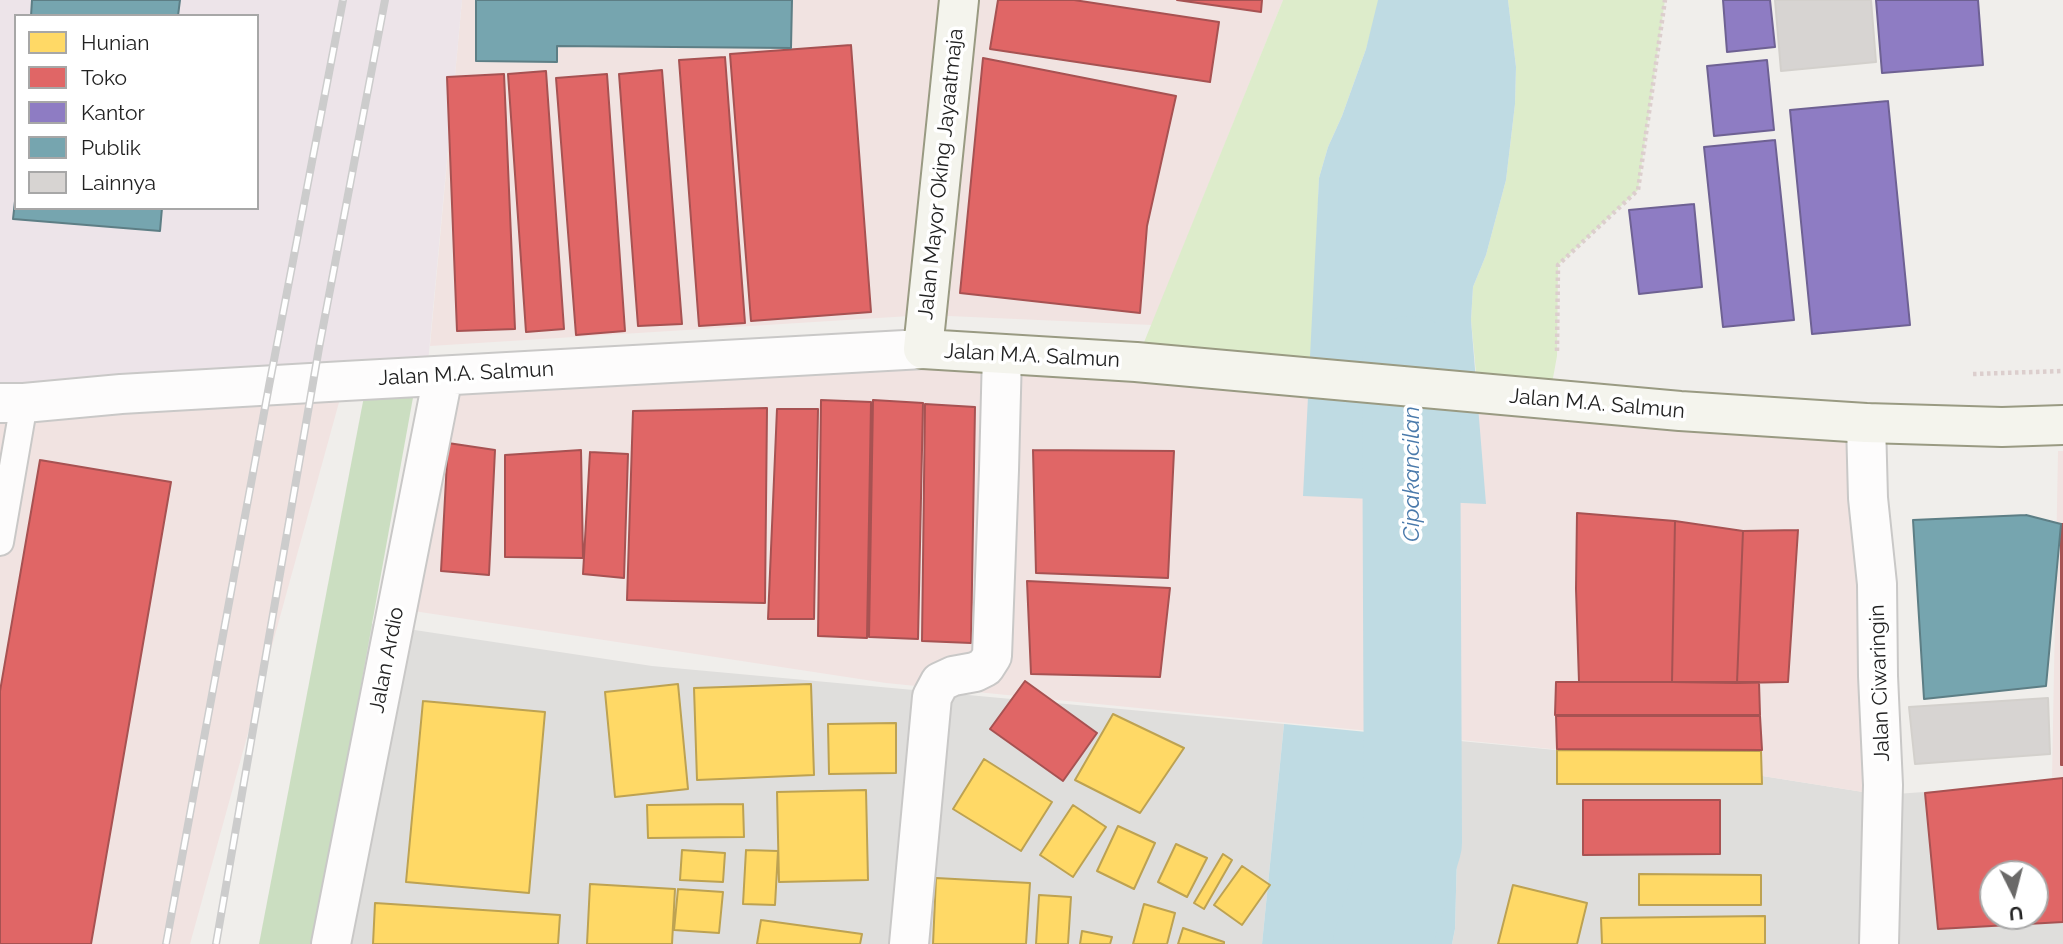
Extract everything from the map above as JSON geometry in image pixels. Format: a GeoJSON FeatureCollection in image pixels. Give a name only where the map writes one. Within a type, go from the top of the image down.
{"type":"FeatureCollection","features":[{"type":"Feature","properties":{"kind":"street","name":"Jalan Mayor Oking Jayaatmaja"},"geometry":{"type":"LineString","coordinates":[[923,349],[959,0]]}},
{"type":"Feature","properties":{"kind":"street","name":"Jalan M.A. Salmun"},"geometry":{"type":"LineString","coordinates":[[12,403],[923,349],[1136,362],[1680,411],[1866,423],[2063,425]]}},
{"type":"Feature","properties":{"kind":"street"},"geometry":{"type":"LineString","coordinates":[[909,944],[932,697],[940,682],[953,676],[975,672],[985,667],[992,656],[1002,354]]}},
{"type":"Feature","properties":{"kind":"street","name":"Jalan Ardio"},"geometry":{"type":"LineString","coordinates":[[331,944],[443,376]]}},
{"type":"Feature","properties":{"kind":"street","name":"Jalan Ciwaringin"},"geometry":{"type":"LineString","coordinates":[[1866,423],[1868,498],[1877,584],[1883,785],[1879,944]]}},
{"type":"Feature","properties":{"kind":"lane"},"geometry":{"type":"LineString","coordinates":[[0,542],[12,403]]}},
{"type":"Feature","properties":{"kind":"path"},"geometry":{"type":"LineString","coordinates":[[1549,400],[1557,356],[1558,265],[1638,190],[1665,0]]}},
{"type":"Feature","properties":{"kind":"shaded area"},"geometry":{"type":"Polygon","coordinates":[[[0,0],[462,0],[427,373],[0,403],[0,0]]]}},
{"type":"Feature","properties":{"kind":"shaded area"},"geometry":{"type":"Polygon","coordinates":[[[462,0],[1283,0],[1152,325],[926,315],[430,346],[462,0]]]}},
{"type":"Feature","properties":{"kind":"shaded area"},"geometry":{"type":"Polygon","coordinates":[[[923,349],[1866,423],[1882,795],[1662,760],[886,683],[394,608],[443,376],[923,349]]]}},
{"type":"Feature","properties":{"kind":"shaded area"},"geometry":{"type":"Polygon","coordinates":[[[341,395],[190,944],[0,944],[0,417],[341,395]]]}},
{"type":"Feature","properties":{"kind":"shaded area"},"geometry":{"type":"Polygon","coordinates":[[[2058,451],[2063,451],[2063,779],[2052,780],[2058,451]]]}},
{"type":"Feature","properties":{"kind":"shaded area"},"geometry":{"type":"Polygon","coordinates":[[[342,619],[652,666],[1284,724],[1262,944],[275,944],[342,619]]]}},
{"type":"Feature","properties":{"kind":"shaded area"},"geometry":{"type":"Polygon","coordinates":[[[1460,741],[1662,760],[1882,795],[2063,782],[2063,944],[1452,944],[1455,929],[1460,741]]]}},
{"type":"Feature","properties":{"kind":"green space"},"geometry":{"type":"Polygon","coordinates":[[[1283,0],[1380,0],[1366,49],[1328,147],[1319,178],[1311,378],[1136,362],[1283,0]]]}},
{"type":"Feature","properties":{"kind":"green space"},"geometry":{"type":"Polygon","coordinates":[[[1508,0],[1665,0],[1638,190],[1558,265],[1557,356],[1549,400],[1478,394],[1471,320],[1473,287],[1486,255],[1506,180],[1515,104],[1516,67],[1508,0]]]}},
{"type":"Feature","properties":{"kind":"green space"},"geometry":{"type":"Polygon","coordinates":[[[416,381],[314,944],[259,944],[366,386],[416,381]]]}},
{"type":"Feature","properties":{"kind":"water"},"geometry":{"type":"Polygon","coordinates":[[[1378,0],[1508,0],[1516,67],[1515,104],[1506,180],[1486,255],[1473,287],[1471,320],[1486,504],[1303,496],[1319,178],[1328,147],[1366,49],[1378,0]]]}},
{"type":"Feature","properties":{"kind":"water"},"geometry":{"type":"Polygon","coordinates":[[[1284,724],[1460,741],[1455,929],[1452,944],[1262,944],[1284,724]]]}},
{"type":"Feature","properties":{"kind":"building: Hunian"},"geometry":{"type":"Polygon","coordinates":[[[678,684],[688,789],[615,797],[605,692],[678,684]]]}},
{"type":"Feature","properties":{"kind":"building: Hunian"},"geometry":{"type":"Polygon","coordinates":[[[811,684],[814,775],[697,780],[694,688],[811,684]]]}},
{"type":"Feature","properties":{"kind":"building: Hunian"},"geometry":{"type":"Polygon","coordinates":[[[423,701],[545,712],[529,893],[406,882],[423,701]]]}},
{"type":"Feature","properties":{"kind":"building: Hunian"},"geometry":{"type":"Polygon","coordinates":[[[1113,714],[1184,748],[1140,813],[1075,780],[1113,714]]]}},
{"type":"Feature","properties":{"kind":"building: Hunian"},"geometry":{"type":"Polygon","coordinates":[[[896,723],[896,773],[829,774],[828,724],[896,723]]]}},
{"type":"Feature","properties":{"kind":"building: Hunian"},"geometry":{"type":"Polygon","coordinates":[[[1557,750],[1761,751],[1762,784],[1557,784],[1557,750]]]}},
{"type":"Feature","properties":{"kind":"building: Hunian"},"geometry":{"type":"Polygon","coordinates":[[[984,759],[1052,802],[1021,851],[953,809],[984,759]]]}},
{"type":"Feature","properties":{"kind":"building: Hunian"},"geometry":{"type":"Polygon","coordinates":[[[866,790],[868,880],[779,882],[777,792],[866,790]]]}},
{"type":"Feature","properties":{"kind":"building: Hunian"},"geometry":{"type":"Polygon","coordinates":[[[743,804],[744,837],[648,838],[647,805],[743,804]]]}},
{"type":"Feature","properties":{"kind":"building: Hunian"},"geometry":{"type":"Polygon","coordinates":[[[1073,805],[1106,827],[1073,877],[1040,855],[1073,805]]]}},
{"type":"Feature","properties":{"kind":"building: Hunian"},"geometry":{"type":"Polygon","coordinates":[[[1118,826],[1155,843],[1134,889],[1097,871],[1118,826]]]}},
{"type":"Feature","properties":{"kind":"building: Hunian"},"geometry":{"type":"Polygon","coordinates":[[[1176,844],[1207,858],[1187,897],[1158,882],[1176,844]]]}},
{"type":"Feature","properties":{"kind":"building: Hunian"},"geometry":{"type":"Polygon","coordinates":[[[682,850],[725,853],[723,882],[680,880],[682,850]]]}},
{"type":"Feature","properties":{"kind":"building: Hunian"},"geometry":{"type":"Polygon","coordinates":[[[746,850],[778,851],[775,905],[743,904],[746,850]]]}},
{"type":"Feature","properties":{"kind":"building: Hunian"},"geometry":{"type":"Polygon","coordinates":[[[1223,854],[1232,860],[1204,909],[1194,903],[1223,854]]]}},
{"type":"Feature","properties":{"kind":"building: Hunian"},"geometry":{"type":"Polygon","coordinates":[[[1242,866],[1270,885],[1242,925],[1214,905],[1242,866]]]}},
{"type":"Feature","properties":{"kind":"building: Hunian"},"geometry":{"type":"Polygon","coordinates":[[[1639,874],[1761,875],[1761,905],[1639,905],[1639,874]]]}},
{"type":"Feature","properties":{"kind":"building: Hunian"},"geometry":{"type":"Polygon","coordinates":[[[936,878],[1030,883],[1026,944],[933,944],[936,878]]]}},
{"type":"Feature","properties":{"kind":"building: Hunian"},"geometry":{"type":"Polygon","coordinates":[[[590,884],[675,889],[672,944],[587,944],[590,884]]]}},
{"type":"Feature","properties":{"kind":"building: Hunian"},"geometry":{"type":"Polygon","coordinates":[[[1513,885],[1587,903],[1577,944],[1498,944],[1513,885]]]}},
{"type":"Feature","properties":{"kind":"building: Hunian"},"geometry":{"type":"Polygon","coordinates":[[[678,889],[723,892],[719,933],[674,930],[678,889]]]}},
{"type":"Feature","properties":{"kind":"building: Hunian"},"geometry":{"type":"Polygon","coordinates":[[[1039,895],[1071,897],[1068,944],[1036,944],[1039,895]]]}},
{"type":"Feature","properties":{"kind":"building: Hunian"},"geometry":{"type":"Polygon","coordinates":[[[375,903],[560,915],[558,944],[373,944],[375,903]]]}},
{"type":"Feature","properties":{"kind":"building: Hunian"},"geometry":{"type":"Polygon","coordinates":[[[1144,904],[1175,913],[1167,944],[1133,944],[1144,904]]]}},
{"type":"Feature","properties":{"kind":"building: Hunian"},"geometry":{"type":"Polygon","coordinates":[[[1765,916],[1765,944],[1602,944],[1601,918],[1765,916]]]}},
{"type":"Feature","properties":{"kind":"building: Hunian"},"geometry":{"type":"Polygon","coordinates":[[[761,920],[862,934],[860,944],[757,944],[761,920]]]}},
{"type":"Feature","properties":{"kind":"building: Hunian"},"geometry":{"type":"Polygon","coordinates":[[[1183,928],[1224,942],[1224,944],[1178,944],[1183,928]]]}},
{"type":"Feature","properties":{"kind":"building: Hunian"},"geometry":{"type":"Polygon","coordinates":[[[1082,931],[1112,937],[1110,944],[1080,944],[1082,931]]]}},
{"type":"Feature","properties":{"kind":"building: Toko"},"geometry":{"type":"Polygon","coordinates":[[[998,0],[1074,0],[1219,22],[1210,82],[990,49],[998,0]]]}},
{"type":"Feature","properties":{"kind":"building: Toko"},"geometry":{"type":"Polygon","coordinates":[[[1177,0],[1262,0],[1261,12],[1177,0]]]}},
{"type":"Feature","properties":{"kind":"building: Toko"},"geometry":{"type":"Polygon","coordinates":[[[851,45],[871,312],[751,321],[730,54],[851,45]]]}},
{"type":"Feature","properties":{"kind":"building: Toko"},"geometry":{"type":"Polygon","coordinates":[[[725,57],[745,323],[699,326],[679,60],[725,57]]]}},
{"type":"Feature","properties":{"kind":"building: Toko"},"geometry":{"type":"Polygon","coordinates":[[[983,58],[1176,96],[1147,226],[1140,313],[960,293],[983,58]]]}},
{"type":"Feature","properties":{"kind":"building: Toko"},"geometry":{"type":"Polygon","coordinates":[[[662,70],[682,324],[638,326],[619,74],[662,70]]]}},
{"type":"Feature","properties":{"kind":"building: Toko"},"geometry":{"type":"Polygon","coordinates":[[[546,71],[564,329],[526,332],[508,74],[546,71]]]}},
{"type":"Feature","properties":{"kind":"building: Toko"},"geometry":{"type":"Polygon","coordinates":[[[504,74],[515,329],[457,331],[447,77],[504,74]]]}},
{"type":"Feature","properties":{"kind":"building: Toko"},"geometry":{"type":"Polygon","coordinates":[[[607,74],[625,331],[576,335],[556,78],[607,74]]]}},
{"type":"Feature","properties":{"kind":"building: Toko"},"geometry":{"type":"Polygon","coordinates":[[[821,400],[871,402],[867,638],[818,636],[821,400]]]}},
{"type":"Feature","properties":{"kind":"building: Toko"},"geometry":{"type":"Polygon","coordinates":[[[873,400],[923,403],[918,639],[869,637],[873,400]]]}},
{"type":"Feature","properties":{"kind":"building: Toko"},"geometry":{"type":"Polygon","coordinates":[[[925,404],[975,407],[971,643],[922,641],[925,404]]]}},
{"type":"Feature","properties":{"kind":"building: Toko"},"geometry":{"type":"Polygon","coordinates":[[[767,408],[765,603],[627,600],[633,411],[767,408]]]}},
{"type":"Feature","properties":{"kind":"building: Toko"},"geometry":{"type":"Polygon","coordinates":[[[777,409],[818,409],[814,619],[768,619],[777,409]]]}},
{"type":"Feature","properties":{"kind":"building: Toko"},"geometry":{"type":"Polygon","coordinates":[[[448,443],[495,450],[489,575],[441,571],[448,443]]]}},
{"type":"Feature","properties":{"kind":"building: Toko"},"geometry":{"type":"Polygon","coordinates":[[[581,450],[583,558],[505,557],[505,455],[581,450]]]}},
{"type":"Feature","properties":{"kind":"building: Toko"},"geometry":{"type":"Polygon","coordinates":[[[1033,450],[1174,451],[1168,578],[1036,573],[1033,450]]]}},
{"type":"Feature","properties":{"kind":"building: Toko"},"geometry":{"type":"Polygon","coordinates":[[[590,452],[628,454],[624,578],[583,574],[590,452]]]}},
{"type":"Feature","properties":{"kind":"building: Toko"},"geometry":{"type":"Polygon","coordinates":[[[40,460],[171,482],[91,944],[0,944],[0,691],[40,460]]]}},
{"type":"Feature","properties":{"kind":"building: Toko"},"geometry":{"type":"Polygon","coordinates":[[[1577,513],[1675,521],[1672,682],[1579,682],[1577,513]]]}},
{"type":"Feature","properties":{"kind":"building: Toko"},"geometry":{"type":"Polygon","coordinates":[[[1675,521],[1743,531],[1737,683],[1672,682],[1675,521]]]}},
{"type":"Feature","properties":{"kind":"building: Toko"},"geometry":{"type":"Polygon","coordinates":[[[2063,524],[2063,765],[2061,765],[2063,524]]]}},
{"type":"Feature","properties":{"kind":"building: Toko"},"geometry":{"type":"Polygon","coordinates":[[[1798,530],[1788,682],[1737,683],[1743,531],[1798,530]]]}},
{"type":"Feature","properties":{"kind":"building: Toko"},"geometry":{"type":"Polygon","coordinates":[[[1027,581],[1170,588],[1160,677],[1031,674],[1027,581]]]}},
{"type":"Feature","properties":{"kind":"building: Toko"},"geometry":{"type":"Polygon","coordinates":[[[1025,681],[1097,733],[1063,781],[990,729],[1025,681]]]}},
{"type":"Feature","properties":{"kind":"building: Toko"},"geometry":{"type":"Polygon","coordinates":[[[1556,682],[1759,682],[1760,715],[1555,715],[1556,682]]]}},
{"type":"Feature","properties":{"kind":"building: Toko"},"geometry":{"type":"Polygon","coordinates":[[[1556,716],[1760,716],[1762,750],[1557,749],[1556,716]]]}},
{"type":"Feature","properties":{"kind":"building: Toko"},"geometry":{"type":"Polygon","coordinates":[[[2063,778],[2063,922],[2049,923],[2049,860],[1979,860],[1979,927],[1938,929],[1925,793],[2063,778]]]}},
{"type":"Feature","properties":{"kind":"building: Toko"},"geometry":{"type":"Polygon","coordinates":[[[1583,800],[1720,800],[1720,854],[1583,855],[1583,800]]]}},
{"type":"Feature","properties":{"kind":"building: Kantor"},"geometry":{"type":"Polygon","coordinates":[[[1723,0],[1770,0],[1775,47],[1727,52],[1723,0]]]}},
{"type":"Feature","properties":{"kind":"building: Kantor"},"geometry":{"type":"Polygon","coordinates":[[[1876,0],[1978,0],[1983,65],[1882,73],[1876,0]]]}},
{"type":"Feature","properties":{"kind":"building: Kantor"},"geometry":{"type":"Polygon","coordinates":[[[1767,60],[1774,130],[1714,136],[1707,66],[1767,60]]]}},
{"type":"Feature","properties":{"kind":"building: Kantor"},"geometry":{"type":"Polygon","coordinates":[[[1888,101],[1910,325],[1812,334],[1790,110],[1888,101]]]}},
{"type":"Feature","properties":{"kind":"building: Kantor"},"geometry":{"type":"Polygon","coordinates":[[[1775,140],[1794,320],[1723,327],[1704,147],[1775,140]]]}},
{"type":"Feature","properties":{"kind":"building: Kantor"},"geometry":{"type":"Polygon","coordinates":[[[1694,204],[1702,287],[1639,294],[1629,210],[1694,204]]]}},
{"type":"Feature","properties":{"kind":"building: Publik"},"geometry":{"type":"Polygon","coordinates":[[[32,0],[180,0],[178,14],[31,14],[32,0]]]}},
{"type":"Feature","properties":{"kind":"building: Publik"},"geometry":{"type":"Polygon","coordinates":[[[476,0],[792,0],[791,48],[557,46],[557,62],[476,61],[476,0]]]}},
{"type":"Feature","properties":{"kind":"building: Publik"},"geometry":{"type":"Polygon","coordinates":[[[14,210],[162,210],[160,231],[13,219],[14,210]]]}},
{"type":"Feature","properties":{"kind":"building: Publik"},"geometry":{"type":"Polygon","coordinates":[[[2026,515],[2061,524],[2046,686],[1924,699],[1913,520],[2026,515]]]}},
{"type":"Feature","properties":{"kind":"building: Lainnya"},"geometry":{"type":"Polygon","coordinates":[[[1775,0],[1871,0],[1876,62],[1781,71],[1775,0]]]}},
{"type":"Feature","properties":{"kind":"building: Lainnya"},"geometry":{"type":"Polygon","coordinates":[[[2048,698],[2050,754],[1915,764],[1909,707],[2048,698]]]}},
{"type":"Feature","properties":{"kind":"waterway","name":"Cipakancilan"},"geometry":{"type":"LineString","coordinates":[[1382,944],[1413,843],[1411,365]]}},
{"type":"Feature","properties":{"kind":"railway"},"geometry":{"type":"LineString","coordinates":[[166,944],[343,0]]}},
{"type":"Feature","properties":{"kind":"railway"},"geometry":{"type":"LineString","coordinates":[[216,944],[319,348],[385,0]]}}]}
